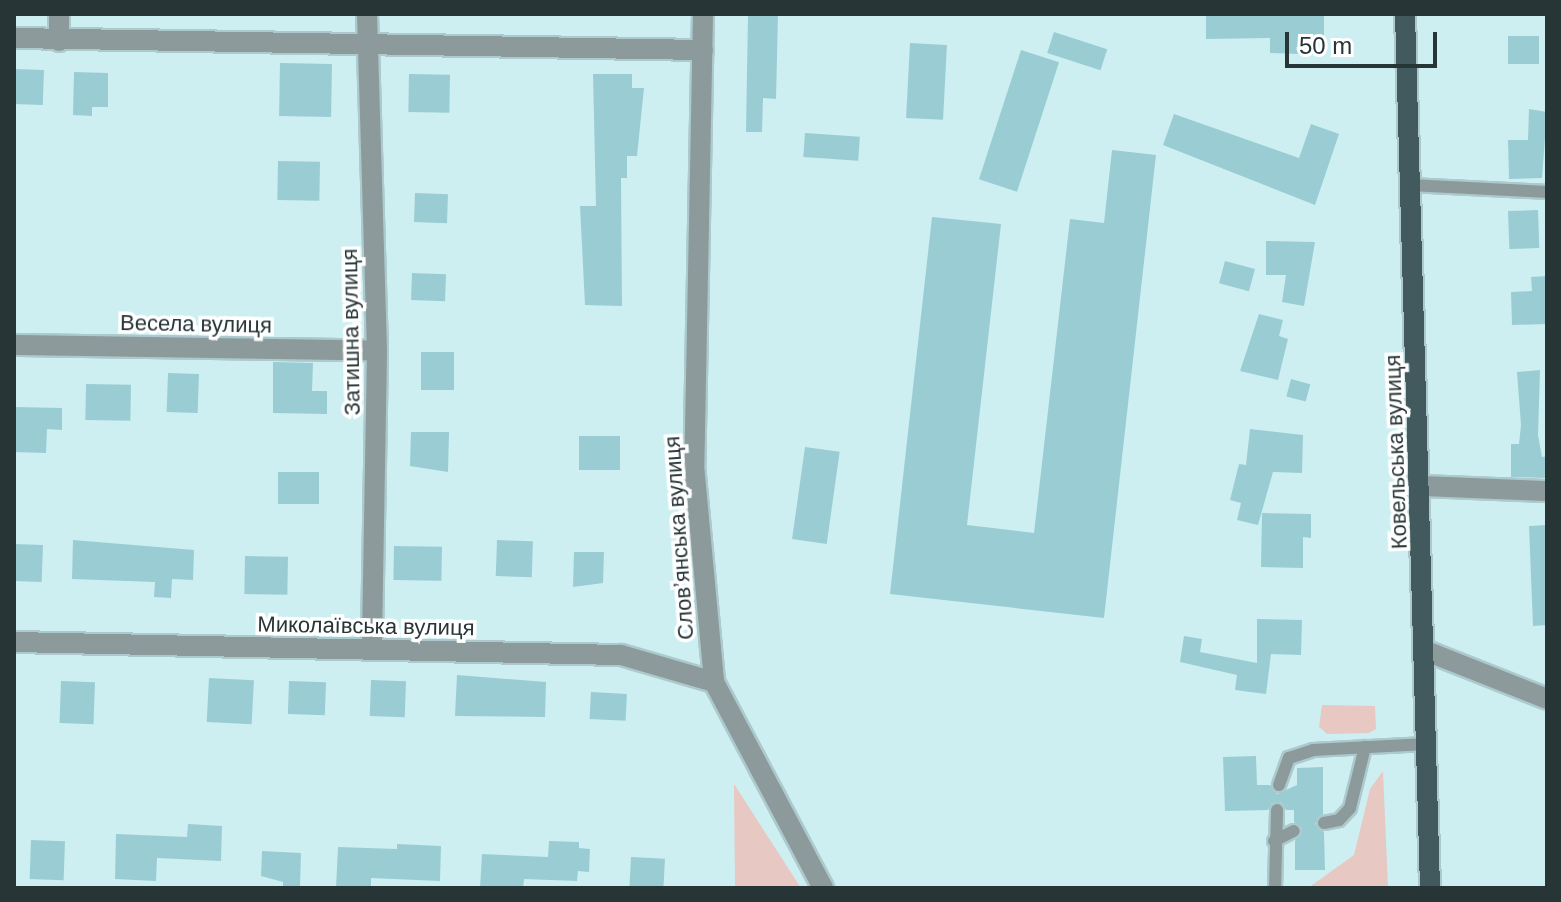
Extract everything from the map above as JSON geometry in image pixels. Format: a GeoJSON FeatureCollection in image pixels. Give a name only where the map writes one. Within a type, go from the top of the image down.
{"type":"FeatureCollection","features":[{"type":"Feature","properties":{"kind":"main road","name":"Ковельська вулиця"},"geometry":{"type":"LineString","coordinates":[[1405,14],[1426,651],[1430,888]]}},
{"type":"Feature","properties":{"kind":"street"},"geometry":{"type":"LineString","coordinates":[[59,14],[59,41]]}},
{"type":"Feature","properties":{"kind":"street","name":"Затишна вулиця"},"geometry":{"type":"LineString","coordinates":[[367,14],[377,351],[372,650]]}},
{"type":"Feature","properties":{"kind":"street","name":"Словʼянська вулиця"},"geometry":{"type":"LineString","coordinates":[[703,14],[694,465],[714,682],[823,888]]}},
{"type":"Feature","properties":{"kind":"street"},"geometry":{"type":"LineString","coordinates":[[14,38],[703,50]]}},
{"type":"Feature","properties":{"kind":"street","name":"Весела вулиця"},"geometry":{"type":"LineString","coordinates":[[14,345],[377,351]]}},
{"type":"Feature","properties":{"kind":"street"},"geometry":{"type":"LineString","coordinates":[[1421,486],[1547,491]]}},
{"type":"Feature","properties":{"kind":"street","name":"Миколаївська вулиця"},"geometry":{"type":"LineString","coordinates":[[14,642],[621,655],[714,682]]}},
{"type":"Feature","properties":{"kind":"street"},"geometry":{"type":"LineString","coordinates":[[1426,651],[1547,699]]}},
{"type":"Feature","properties":{"kind":"lane"},"geometry":{"type":"LineString","coordinates":[[1411,185],[1547,192]]}},
{"type":"Feature","properties":{"kind":"lane"},"geometry":{"type":"LineString","coordinates":[[1279,785],[1289,758],[1313,750],[1426,744]]}},
{"type":"Feature","properties":{"kind":"lane"},"geometry":{"type":"LineString","coordinates":[[1324,823],[1339,820],[1350,808],[1363,775],[1365,747]]}},
{"type":"Feature","properties":{"kind":"lane"},"geometry":{"type":"LineString","coordinates":[[1275,888],[1277,810]]}},
{"type":"Feature","properties":{"kind":"lane"},"geometry":{"type":"LineString","coordinates":[[1274,841],[1294,831]]}},
{"type":"Feature","properties":{"kind":"shaded area"},"geometry":{"type":"Polygon","coordinates":[[[1322,705],[1375,706],[1376,729],[1369,733],[1327,734],[1319,727],[1322,705]]]}},
{"type":"Feature","properties":{"kind":"shaded area"},"geometry":{"type":"Polygon","coordinates":[[[1383,771],[1388,888],[1308,888],[1354,855],[1370,789],[1383,771]]]}},
{"type":"Feature","properties":{"kind":"shaded area"},"geometry":{"type":"Polygon","coordinates":[[[734,784],[801,888],[735,888],[734,784]]]}},
{"type":"Feature","properties":{"kind":"building"},"geometry":{"type":"Polygon","coordinates":[[[748,14],[778,14],[776,99],[763,98],[762,132],[746,132],[748,14]]]}},
{"type":"Feature","properties":{"kind":"building"},"geometry":{"type":"Polygon","coordinates":[[[1206,14],[1324,14],[1324,41],[1301,41],[1301,54],[1270,53],[1270,38],[1206,39],[1206,14]]]}},
{"type":"Feature","properties":{"kind":"building"},"geometry":{"type":"Polygon","coordinates":[[[1054,32],[1107,49],[1100,70],[1047,53],[1054,32]]]}},
{"type":"Feature","properties":{"kind":"building"},"geometry":{"type":"Polygon","coordinates":[[[1508,36],[1539,36],[1539,64],[1508,64],[1508,36]]]}},
{"type":"Feature","properties":{"kind":"building"},"geometry":{"type":"Polygon","coordinates":[[[910,43],[947,45],[943,120],[906,118],[910,43]]]}},
{"type":"Feature","properties":{"kind":"building"},"geometry":{"type":"Polygon","coordinates":[[[1021,50],[1059,62],[1017,192],[979,179],[1021,50]]]}},
{"type":"Feature","properties":{"kind":"building"},"geometry":{"type":"Polygon","coordinates":[[[280,63],[332,64],[331,117],[279,116],[280,63]]]}},
{"type":"Feature","properties":{"kind":"building"},"geometry":{"type":"Polygon","coordinates":[[[14,69],[44,70],[43,105],[14,104],[14,69]]]}},
{"type":"Feature","properties":{"kind":"building"},"geometry":{"type":"Polygon","coordinates":[[[74,72],[108,73],[108,107],[92,107],[92,116],[73,115],[74,72]]]}},
{"type":"Feature","properties":{"kind":"building"},"geometry":{"type":"Polygon","coordinates":[[[409,74],[450,75],[449,113],[408,112],[409,74]]]}},
{"type":"Feature","properties":{"kind":"building"},"geometry":{"type":"Polygon","coordinates":[[[593,74],[632,74],[632,88],[644,88],[637,156],[627,156],[627,178],[621,178],[622,306],[585,305],[580,206],[596,206],[593,74]]]}},
{"type":"Feature","properties":{"kind":"building"},"geometry":{"type":"Polygon","coordinates":[[[1529,109],[1547,112],[1542,178],[1509,179],[1508,140],[1528,140],[1529,109]]]}},
{"type":"Feature","properties":{"kind":"building"},"geometry":{"type":"Polygon","coordinates":[[[1174,114],[1299,158],[1311,124],[1339,134],[1315,205],[1163,145],[1174,114]]]}},
{"type":"Feature","properties":{"kind":"building"},"geometry":{"type":"Polygon","coordinates":[[[805,133],[860,137],[858,161],[803,157],[805,133]]]}},
{"type":"Feature","properties":{"kind":"building"},"geometry":{"type":"Polygon","coordinates":[[[1112,150],[1156,155],[1104,618],[890,594],[932,217],[1001,224],[967,525],[1034,533],[1070,219],[1104,223],[1112,150]]]}},
{"type":"Feature","properties":{"kind":"building"},"geometry":{"type":"Polygon","coordinates":[[[278,161],[320,162],[319,201],[277,200],[278,161]]]}},
{"type":"Feature","properties":{"kind":"building"},"geometry":{"type":"Polygon","coordinates":[[[415,193],[448,194],[447,223],[414,222],[415,193]]]}},
{"type":"Feature","properties":{"kind":"building"},"geometry":{"type":"Polygon","coordinates":[[[1538,210],[1539,248],[1509,249],[1508,211],[1538,210]]]}},
{"type":"Feature","properties":{"kind":"building"},"geometry":{"type":"Polygon","coordinates":[[[1266,241],[1315,242],[1304,306],[1282,302],[1286,275],[1266,275],[1266,241]]]}},
{"type":"Feature","properties":{"kind":"building"},"geometry":{"type":"Polygon","coordinates":[[[1225,261],[1255,269],[1249,291],[1219,283],[1225,261]]]}},
{"type":"Feature","properties":{"kind":"building"},"geometry":{"type":"Polygon","coordinates":[[[412,273],[446,274],[445,301],[411,300],[412,273]]]}},
{"type":"Feature","properties":{"kind":"building"},"geometry":{"type":"Polygon","coordinates":[[[1547,276],[1547,324],[1512,325],[1511,292],[1532,291],[1531,277],[1547,276]]]}},
{"type":"Feature","properties":{"kind":"building"},"geometry":{"type":"Polygon","coordinates":[[[1259,314],[1283,320],[1279,336],[1288,339],[1278,380],[1240,371],[1259,314]]]}},
{"type":"Feature","properties":{"kind":"building"},"geometry":{"type":"Polygon","coordinates":[[[421,352],[454,352],[454,390],[421,390],[421,352]]]}},
{"type":"Feature","properties":{"kind":"building"},"geometry":{"type":"Polygon","coordinates":[[[273,362],[313,363],[312,391],[327,391],[327,414],[273,413],[273,362]]]}},
{"type":"Feature","properties":{"kind":"building"},"geometry":{"type":"Polygon","coordinates":[[[1540,370],[1538,435],[1542,457],[1547,456],[1547,478],[1511,477],[1511,444],[1519,444],[1521,425],[1517,372],[1540,370]]]}},
{"type":"Feature","properties":{"kind":"building"},"geometry":{"type":"Polygon","coordinates":[[[168,373],[199,374],[198,413],[167,412],[168,373]]]}},
{"type":"Feature","properties":{"kind":"building"},"geometry":{"type":"Polygon","coordinates":[[[1291,379],[1310,384],[1306,402],[1286,396],[1291,379]]]}},
{"type":"Feature","properties":{"kind":"building"},"geometry":{"type":"Polygon","coordinates":[[[86,384],[131,385],[130,421],[85,420],[86,384]]]}},
{"type":"Feature","properties":{"kind":"building"},"geometry":{"type":"Polygon","coordinates":[[[14,407],[62,408],[62,430],[47,429],[46,453],[14,452],[14,407]]]}},
{"type":"Feature","properties":{"kind":"building"},"geometry":{"type":"Polygon","coordinates":[[[1250,429],[1303,435],[1302,473],[1273,472],[1258,525],[1237,520],[1241,503],[1230,500],[1239,464],[1246,465],[1250,429]]]}},
{"type":"Feature","properties":{"kind":"building"},"geometry":{"type":"Polygon","coordinates":[[[411,432],[449,432],[448,472],[410,466],[411,432]]]}},
{"type":"Feature","properties":{"kind":"building"},"geometry":{"type":"Polygon","coordinates":[[[579,436],[620,436],[620,470],[579,470],[579,436]]]}},
{"type":"Feature","properties":{"kind":"building"},"geometry":{"type":"Polygon","coordinates":[[[805,447],[840,452],[827,544],[792,539],[805,447]]]}},
{"type":"Feature","properties":{"kind":"building"},"geometry":{"type":"Polygon","coordinates":[[[278,472],[319,472],[319,504],[278,504],[278,472]]]}},
{"type":"Feature","properties":{"kind":"building"},"geometry":{"type":"Polygon","coordinates":[[[1262,513],[1311,514],[1311,538],[1303,537],[1303,568],[1261,567],[1262,513]]]}},
{"type":"Feature","properties":{"kind":"building"},"geometry":{"type":"Polygon","coordinates":[[[1547,525],[1547,625],[1533,626],[1529,526],[1547,525]]]}},
{"type":"Feature","properties":{"kind":"building"},"geometry":{"type":"Polygon","coordinates":[[[73,540],[194,550],[193,580],[172,579],[171,598],[154,597],[155,582],[72,579],[73,540]]]}},
{"type":"Feature","properties":{"kind":"building"},"geometry":{"type":"Polygon","coordinates":[[[497,540],[533,541],[532,577],[496,576],[497,540]]]}},
{"type":"Feature","properties":{"kind":"building"},"geometry":{"type":"Polygon","coordinates":[[[14,544],[43,545],[42,582],[14,581],[14,544]]]}},
{"type":"Feature","properties":{"kind":"building"},"geometry":{"type":"Polygon","coordinates":[[[394,546],[442,547],[441,581],[393,580],[394,546]]]}},
{"type":"Feature","properties":{"kind":"building"},"geometry":{"type":"Polygon","coordinates":[[[574,552],[604,552],[603,583],[573,587],[574,552]]]}},
{"type":"Feature","properties":{"kind":"building"},"geometry":{"type":"Polygon","coordinates":[[[245,556],[288,557],[287,595],[244,594],[245,556]]]}},
{"type":"Feature","properties":{"kind":"building"},"geometry":{"type":"Polygon","coordinates":[[[1257,619],[1302,620],[1301,655],[1271,654],[1266,694],[1235,690],[1237,675],[1180,662],[1184,636],[1202,639],[1200,652],[1257,663],[1257,619]]]}},
{"type":"Feature","properties":{"kind":"building"},"geometry":{"type":"Polygon","coordinates":[[[457,675],[546,682],[545,717],[455,716],[457,675]]]}},
{"type":"Feature","properties":{"kind":"building"},"geometry":{"type":"Polygon","coordinates":[[[209,678],[254,680],[252,724],[207,722],[209,678]]]}},
{"type":"Feature","properties":{"kind":"building"},"geometry":{"type":"Polygon","coordinates":[[[371,680],[406,681],[405,717],[370,716],[371,680]]]}},
{"type":"Feature","properties":{"kind":"building"},"geometry":{"type":"Polygon","coordinates":[[[61,681],[95,682],[94,724],[60,723],[61,681]]]}},
{"type":"Feature","properties":{"kind":"building"},"geometry":{"type":"Polygon","coordinates":[[[289,681],[326,682],[325,715],[288,714],[289,681]]]}},
{"type":"Feature","properties":{"kind":"building"},"geometry":{"type":"Polygon","coordinates":[[[591,692],[627,694],[626,721],[590,719],[591,692]]]}},
{"type":"Feature","properties":{"kind":"building"},"geometry":{"type":"Polygon","coordinates":[[[1256,756],[1257,785],[1270,785],[1277,794],[1297,785],[1297,768],[1323,767],[1323,814],[1315,824],[1324,832],[1325,870],[1295,870],[1295,841],[1302,828],[1294,822],[1294,810],[1286,810],[1281,802],[1272,803],[1268,810],[1225,811],[1223,757],[1256,756]]]}},
{"type":"Feature","properties":{"kind":"building"},"geometry":{"type":"Polygon","coordinates":[[[188,824],[222,826],[221,861],[157,858],[156,881],[115,879],[116,834],[187,837],[188,824]]]}},
{"type":"Feature","properties":{"kind":"building"},"geometry":{"type":"Polygon","coordinates":[[[31,840],[65,841],[64,880],[30,879],[31,840]]]}},
{"type":"Feature","properties":{"kind":"building"},"geometry":{"type":"Polygon","coordinates":[[[549,841],[579,842],[579,848],[590,849],[589,872],[578,871],[577,881],[524,879],[523,888],[480,888],[482,854],[548,857],[549,841]]]}},
{"type":"Feature","properties":{"kind":"building"},"geometry":{"type":"Polygon","coordinates":[[[397,844],[441,846],[440,881],[371,878],[371,888],[336,888],[338,847],[397,849],[397,844]]]}},
{"type":"Feature","properties":{"kind":"building"},"geometry":{"type":"Polygon","coordinates":[[[262,851],[301,853],[300,888],[283,888],[283,882],[261,876],[262,851]]]}},
{"type":"Feature","properties":{"kind":"building"},"geometry":{"type":"Polygon","coordinates":[[[631,857],[665,859],[663,888],[629,888],[631,857]]]}}]}
